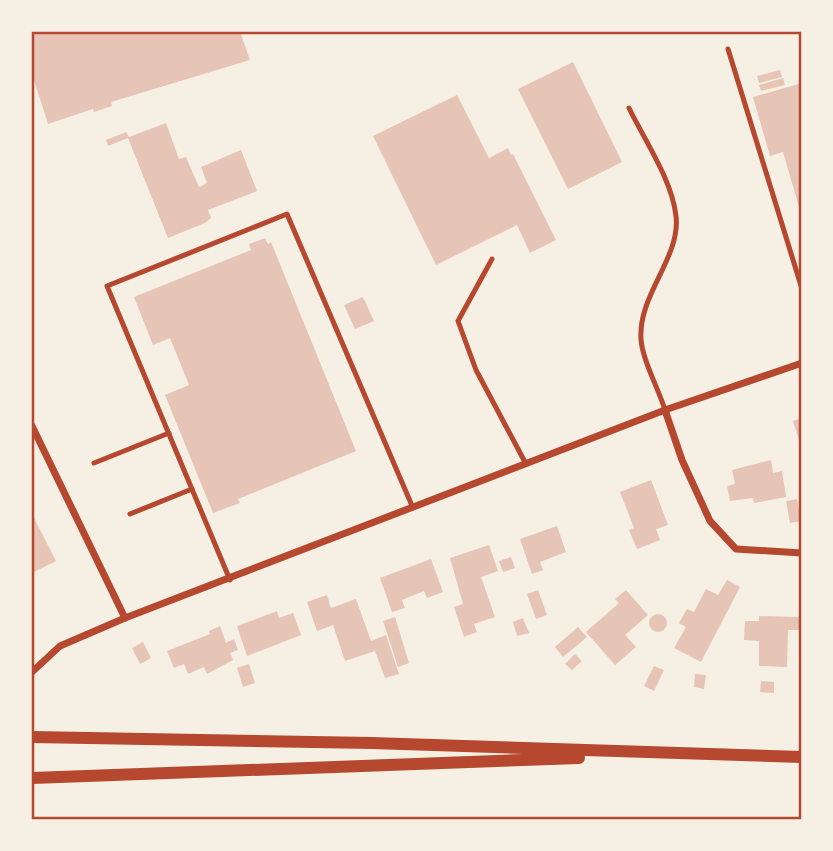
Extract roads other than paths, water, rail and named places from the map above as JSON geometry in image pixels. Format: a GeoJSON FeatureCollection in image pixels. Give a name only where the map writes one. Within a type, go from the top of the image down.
{"type":"FeatureCollection","features":[{"type":"Feature","properties":{"kind":"street"},"geometry":{"type":"LineString","coordinates":[[32,672],[60,646],[125,618],[230,580],[666,410],[802,363]]}},
{"type":"Feature","properties":{"kind":"street"},"geometry":{"type":"LineString","coordinates":[[666,410],[682,460],[710,521],[727,540],[736,549],[802,554]]}},
{"type":"Feature","properties":{"kind":"street"},"geometry":{"type":"LineString","coordinates":[[32,426],[125,618]]}},
{"type":"Feature","properties":{"kind":"street"},"geometry":{"type":"LineString","coordinates":[[32,737],[372,743],[802,757]]}},
{"type":"Feature","properties":{"kind":"street"},"geometry":{"type":"LineString","coordinates":[[32,778],[688,754]]}},
{"type":"Feature","properties":{"kind":"lane"},"geometry":{"type":"LineString","coordinates":[[728,49],[802,289]]}},
{"type":"Feature","properties":{"kind":"lane"},"geometry":{"type":"LineString","coordinates":[[629,108],[668,187],[677,218],[670,251],[644,307],[641,341],[666,410]]}},
{"type":"Feature","properties":{"kind":"lane"},"geometry":{"type":"LineString","coordinates":[[230,580],[107,286],[288,214],[413,508]]}},
{"type":"Feature","properties":{"kind":"lane"},"geometry":{"type":"LineString","coordinates":[[492,259],[458,321],[476,370],[526,464]]}},
{"type":"Feature","properties":{"kind":"lane"},"geometry":{"type":"LineString","coordinates":[[94,463],[169,433]]}},
{"type":"Feature","properties":{"kind":"lane"},"geometry":{"type":"LineString","coordinates":[[130,514],[192,489]]}}]}
